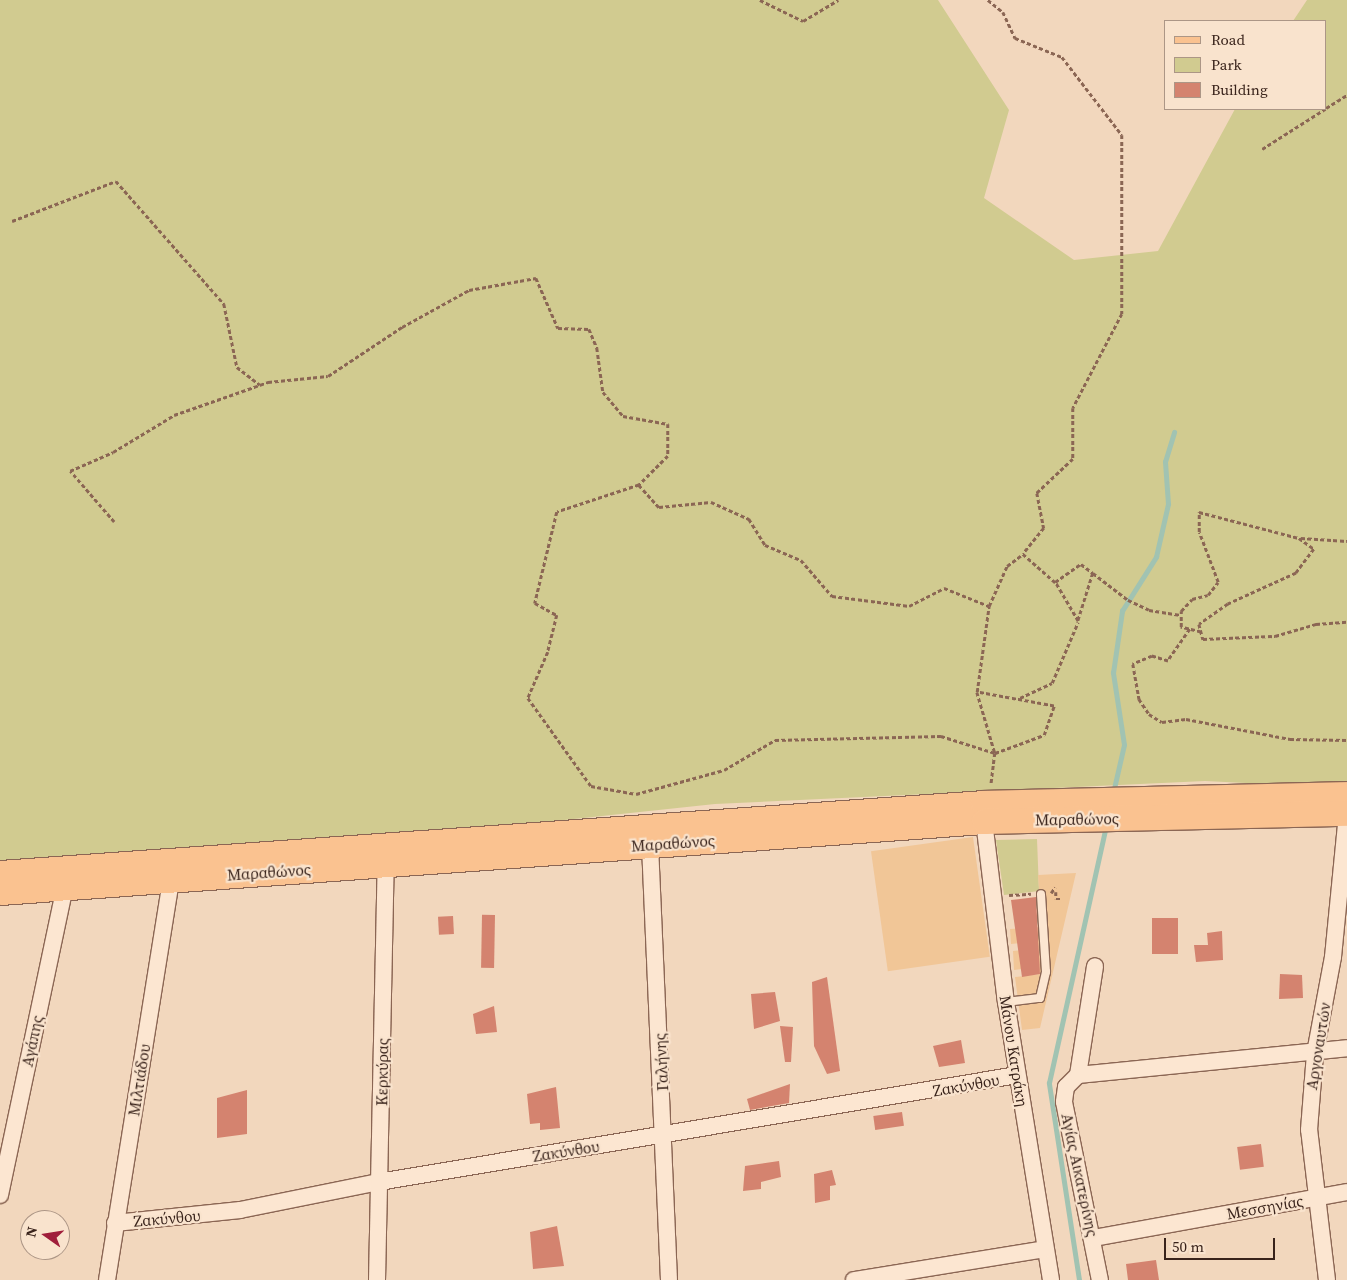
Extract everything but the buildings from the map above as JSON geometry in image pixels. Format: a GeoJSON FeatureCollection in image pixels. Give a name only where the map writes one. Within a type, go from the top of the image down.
{"type":"FeatureCollection","features":[{"type":"Feature","properties":{"kind":"main road","name":"Μαραθώνος"},"geometry":{"type":"LineString","coordinates":[[0,873],[984,812],[1110,809],[1347,794]]}},
{"type":"Feature","properties":{"kind":"main road","name":"Μαραθώνος"},"geometry":{"type":"LineString","coordinates":[[1110,809],[1347,813]]}},
{"type":"Feature","properties":{"kind":"main road","name":"Μαραθώνος"},"geometry":{"type":"LineString","coordinates":[[0,892],[650,845],[984,812]]}},
{"type":"Feature","properties":{"kind":"street","name":"Μάνου Κατράκη"},"geometry":{"type":"LineString","coordinates":[[984,812],[992,896],[1016,1076],[1050,1280]]}},
{"type":"Feature","properties":{"kind":"street","name":"Αργοναυτών"},"geometry":{"type":"LineString","coordinates":[[1327,1280],[1314,1198],[1309,1130],[1315,1053],[1333,958],[1347,813]]}},
{"type":"Feature","properties":{"kind":"street","name":"Γαλήνης"},"geometry":{"type":"LineString","coordinates":[[650,845],[669,1280]]}},
{"type":"Feature","properties":{"kind":"street","name":"Κερκύρας"},"geometry":{"type":"LineString","coordinates":[[377,1280],[386,864]]}},
{"type":"Feature","properties":{"kind":"street","name":"Μιλτιάδου"},"geometry":{"type":"LineString","coordinates":[[107,1280],[171,879]]}},
{"type":"Feature","properties":{"kind":"street","name":"Αγάπης"},"geometry":{"type":"LineString","coordinates":[[0,1195],[65,887]]}},
{"type":"Feature","properties":{"kind":"street"},"geometry":{"type":"LineString","coordinates":[[1095,966],[1078,1075],[1315,1053],[1347,1048]]}},
{"type":"Feature","properties":{"kind":"street","name":"Αγίας Αικατερίνης"},"geometry":{"type":"LineString","coordinates":[[1078,1075],[1066,1087],[1064,1102],[1094,1238],[1100,1280]]}},
{"type":"Feature","properties":{"kind":"street","name":"Ζακύνθου"},"geometry":{"type":"LineString","coordinates":[[115,1223],[240,1210],[379,1182],[1016,1076]]}},
{"type":"Feature","properties":{"kind":"street","name":"Μεσσηνίας"},"geometry":{"type":"LineString","coordinates":[[1094,1238],[1347,1192]]}},
{"type":"Feature","properties":{"kind":"street"},"geometry":{"type":"LineString","coordinates":[[854,1280],[1046,1249]]}},
{"type":"Feature","properties":{"kind":"lane"},"geometry":{"type":"LineString","coordinates":[[1006,1002],[1040,998],[1046,972],[1040,894]]}},
{"type":"Feature","properties":{"kind":"path"},"geometry":{"type":"LineString","coordinates":[[760,0],[803,22],[838,0]]}},
{"type":"Feature","properties":{"kind":"path"},"geometry":{"type":"LineString","coordinates":[[984,812],[995,776],[995,753],[977,692],[988,606],[1007,566],[1023,554],[1044,528],[1037,493],[1073,459],[1073,408],[1122,314],[1122,135],[1062,57],[1015,38],[1002,12],[988,0]]}},
{"type":"Feature","properties":{"kind":"path"},"geometry":{"type":"LineString","coordinates":[[1327,107],[1347,95]]}},
{"type":"Feature","properties":{"kind":"path"},"geometry":{"type":"LineString","coordinates":[[1262,149],[1322,110]]}},
{"type":"Feature","properties":{"kind":"path"},"geometry":{"type":"LineString","coordinates":[[12,221],[116,181],[224,304],[237,367],[260,385]]}},
{"type":"Feature","properties":{"kind":"path"},"geometry":{"type":"LineString","coordinates":[[114,522],[70,471],[113,452],[174,415],[260,385],[328,376],[402,327],[469,290],[536,278],[558,328],[589,328],[597,348],[603,392],[623,416],[668,424],[668,456],[639,485],[557,512],[535,603],[557,615],[548,652],[528,698],[591,786],[636,794],[724,770],[776,740],[940,736],[995,753],[1044,735],[1054,706],[977,692]]}},
{"type":"Feature","properties":{"kind":"path"},"geometry":{"type":"LineString","coordinates":[[639,485],[659,507],[711,502],[749,519],[765,545],[801,560],[832,596],[909,606],[944,588],[988,606]]}},
{"type":"Feature","properties":{"kind":"path"},"geometry":{"type":"LineString","coordinates":[[1201,632],[1181,627],[1182,615],[1192,599],[1208,595],[1218,582],[1199,532],[1199,512],[1299,538],[1347,541]]}},
{"type":"Feature","properties":{"kind":"path"},"geometry":{"type":"LineString","coordinates":[[1299,538],[1314,549],[1296,573],[1228,604],[1199,624],[1203,639],[1228,640],[1347,622]]}},
{"type":"Feature","properties":{"kind":"path"},"geometry":{"type":"LineString","coordinates":[[1023,554],[1055,582],[1078,621]]}},
{"type":"Feature","properties":{"kind":"path"},"geometry":{"type":"LineString","coordinates":[[1055,582],[1081,564],[1149,610],[1182,615]]}},
{"type":"Feature","properties":{"kind":"path"},"geometry":{"type":"LineString","coordinates":[[1018,699],[1052,682],[1078,621],[1093,573]]}},
{"type":"Feature","properties":{"kind":"path"},"geometry":{"type":"LineString","coordinates":[[1190,629],[1168,661],[1152,656],[1134,664],[1139,699],[1149,714],[1162,722],[1186,719],[1290,739],[1347,740]]}},
{"type":"Feature","properties":{"kind":"path"},"geometry":{"type":"LineString","coordinates":[[1055,887],[1056,899],[1061,899]]}},
{"type":"Feature","properties":{"kind":"path"},"geometry":{"type":"LineString","coordinates":[[992,896],[1056,892]]}},
{"type":"Feature","properties":{"kind":"green space"},"geometry":{"type":"Polygon","coordinates":[[[0,0],[938,0],[1009,110],[984,198],[1074,260],[1158,251],[1234,110],[1327,110],[1327,20],[1294,20],[1307,0],[1347,0],[1347,788],[1205,781],[715,804],[471,830],[0,867],[0,0]]]}},
{"type":"Feature","properties":{"kind":"green space"},"geometry":{"type":"Polygon","coordinates":[[[1037,839],[1039,891],[1004,895],[996,840],[1037,839]]]}},
{"type":"Feature","properties":{"kind":"sand"},"geometry":{"type":"Polygon","coordinates":[[[973,837],[990,957],[888,971],[871,851],[973,837]]]}},
{"type":"Feature","properties":{"kind":"sand"},"geometry":{"type":"Polygon","coordinates":[[[1076,873],[1040,1028],[1022,1030],[1015,977],[1040,974],[1038,967],[1014,970],[1013,951],[1038,948],[1037,941],[1011,944],[1010,929],[1042,927],[1038,875],[1076,873]]]}},
{"type":"Feature","properties":{"kind":"waterway"},"geometry":{"type":"LineString","coordinates":[[1113,793],[1124,745],[1113,673],[1122,611],[1156,557],[1168,504],[1165,462],[1174,432]]}},
{"type":"Feature","properties":{"kind":"waterway"},"geometry":{"type":"LineString","coordinates":[[1079,1280],[1049,1083],[1106,825]]}}]}
